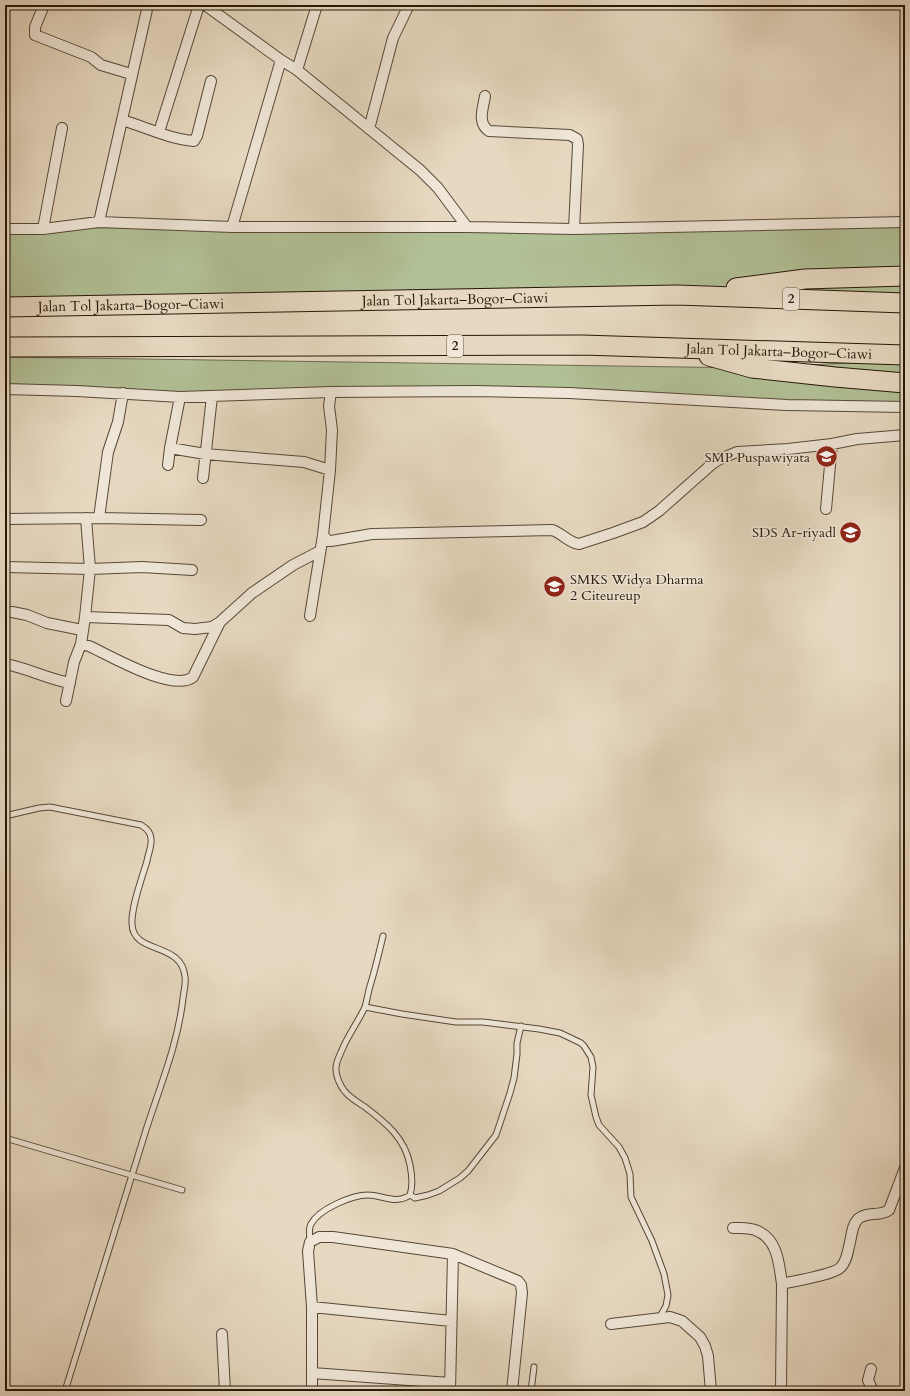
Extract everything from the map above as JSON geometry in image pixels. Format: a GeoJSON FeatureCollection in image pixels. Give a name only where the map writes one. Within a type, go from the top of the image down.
{"type":"FeatureCollection","features":[{"type":"Feature","properties":{"kind":"highway"},"geometry":{"type":"LineString","coordinates":[[677,295],[806,279],[905,276]]}},
{"type":"Feature","properties":{"kind":"highway","name":"Jalan Tol Jakarta–Bogor–Ciawi"},"geometry":{"type":"LineString","coordinates":[[5,307],[677,295],[905,303]]}},
{"type":"Feature","properties":{"kind":"highway","name":"Jalan Tol Jakarta–Bogor–Ciawi"},"geometry":{"type":"LineString","coordinates":[[5,347],[582,345],[905,355]]}},
{"type":"Feature","properties":{"kind":"highway"},"geometry":{"type":"LineString","coordinates":[[678,348],[752,368],[836,377],[905,382]]}},
{"type":"Feature","properties":{"kind":"street"},"geometry":{"type":"LineString","coordinates":[[44,5],[35,27],[35,35],[92,57],[101,65],[131,74]]}},
{"type":"Feature","properties":{"kind":"street"},"geometry":{"type":"LineString","coordinates":[[99,222],[131,74],[148,5]]}},
{"type":"Feature","properties":{"kind":"street"},"geometry":{"type":"LineString","coordinates":[[159,132],[199,5]]}},
{"type":"Feature","properties":{"kind":"street"},"geometry":{"type":"LineString","coordinates":[[205,5],[297,70],[420,170],[438,188],[467,227]]}},
{"type":"Feature","properties":{"kind":"street"},"geometry":{"type":"LineString","coordinates":[[297,70],[317,5]]}},
{"type":"Feature","properties":{"kind":"street"},"geometry":{"type":"LineString","coordinates":[[369,129],[393,38],[409,5]]}},
{"type":"Feature","properties":{"kind":"street"},"geometry":{"type":"LineString","coordinates":[[232,227],[281,60]]}},
{"type":"Feature","properties":{"kind":"street"},"geometry":{"type":"LineString","coordinates":[[122,120],[168,136],[194,141],[211,81]]}},
{"type":"Feature","properties":{"kind":"street"},"geometry":{"type":"LineString","coordinates":[[485,96],[481,121],[485,128],[489,131],[570,135],[576,139],[578,145],[574,229]]}},
{"type":"Feature","properties":{"kind":"street"},"geometry":{"type":"LineString","coordinates":[[43,229],[62,128]]}},
{"type":"Feature","properties":{"kind":"street"},"geometry":{"type":"LineString","coordinates":[[5,229],[43,229],[99,222],[232,227],[467,227],[574,229],[905,222]]}},
{"type":"Feature","properties":{"kind":"street"},"geometry":{"type":"LineString","coordinates":[[5,389],[123,393],[180,397],[331,392],[467,391],[569,393],[787,405],[905,407]]}},
{"type":"Feature","properties":{"kind":"street"},"geometry":{"type":"LineString","coordinates":[[310,616],[323,535],[330,470],[332,430],[329,406],[331,392]]}},
{"type":"Feature","properties":{"kind":"street"},"geometry":{"type":"LineString","coordinates":[[99,518],[108,452],[118,422],[123,393]]}},
{"type":"Feature","properties":{"kind":"street"},"geometry":{"type":"LineString","coordinates":[[203,478],[212,396]]}},
{"type":"Feature","properties":{"kind":"street"},"geometry":{"type":"LineString","coordinates":[[168,465],[180,397]]}},
{"type":"Feature","properties":{"kind":"street"},"geometry":{"type":"LineString","coordinates":[[323,535],[328,541],[331,541],[372,534],[552,530],[559,532],[574,543],[579,544],[643,522],[677,496],[712,464],[732,454],[738,452],[788,449],[832,444],[857,439],[905,435]]}},
{"type":"Feature","properties":{"kind":"street"},"geometry":{"type":"LineString","coordinates":[[826,509],[832,444]]}},
{"type":"Feature","properties":{"kind":"street"},"geometry":{"type":"LineString","coordinates":[[170,448],[205,454],[304,462],[330,470]]}},
{"type":"Feature","properties":{"kind":"street"},"geometry":{"type":"LineString","coordinates":[[66,701],[74,662],[81,644],[85,617],[90,569],[86,518]]}},
{"type":"Feature","properties":{"kind":"street"},"geometry":{"type":"LineString","coordinates":[[5,519],[99,518],[201,520]]}},
{"type":"Feature","properties":{"kind":"street"},"geometry":{"type":"LineString","coordinates":[[85,617],[169,620],[183,628],[212,627],[220,622],[252,593],[292,565],[320,551]]}},
{"type":"Feature","properties":{"kind":"street"},"geometry":{"type":"LineString","coordinates":[[5,567],[90,569],[142,567],[192,570]]}},
{"type":"Feature","properties":{"kind":"street"},"geometry":{"type":"LineString","coordinates":[[12,612],[47,623],[82,630]]}},
{"type":"Feature","properties":{"kind":"street"},"geometry":{"type":"LineString","coordinates":[[81,644],[89,646],[142,672],[160,677],[186,681],[193,677],[220,622]]}},
{"type":"Feature","properties":{"kind":"street"},"geometry":{"type":"LineString","coordinates":[[5,664],[35,672],[54,680],[70,682]]}},
{"type":"Feature","properties":{"kind":"street"},"geometry":{"type":"LineString","coordinates":[[782,1284],[833,1272],[842,1267],[846,1259],[856,1221],[863,1216],[882,1214],[890,1210],[905,1168]]}},
{"type":"Feature","properties":{"kind":"street"},"geometry":{"type":"LineString","coordinates":[[733,1228],[755,1230],[770,1241],[777,1253],[782,1284],[781,1391]]}},
{"type":"Feature","properties":{"kind":"street"},"geometry":{"type":"LineString","coordinates":[[312,1391],[312,1307],[308,1251],[310,1242],[319,1237],[333,1237],[453,1254],[520,1282],[522,1293],[512,1391]]}},
{"type":"Feature","properties":{"kind":"street"},"geometry":{"type":"LineString","coordinates":[[312,1373],[450,1387],[453,1254]]}},
{"type":"Feature","properties":{"kind":"street"},"geometry":{"type":"LineString","coordinates":[[312,1307],[451,1321]]}},
{"type":"Feature","properties":{"kind":"street"},"geometry":{"type":"LineString","coordinates":[[611,1324],[670,1317],[682,1321],[700,1338],[705,1346],[708,1356],[711,1391]]}},
{"type":"Feature","properties":{"kind":"street"},"geometry":{"type":"LineString","coordinates":[[222,1334],[225,1391]]}},
{"type":"Feature","properties":{"kind":"street"},"geometry":{"type":"LineString","coordinates":[[871,1369],[868,1380],[872,1391]]}},
{"type":"Feature","properties":{"kind":"lane"},"geometry":{"type":"LineString","coordinates":[[5,816],[50,807],[145,827],[150,835],[151,845],[135,901],[132,927],[138,939],[171,954],[179,960],[184,969],[185,978],[181,1014],[170,1060],[146,1129],[65,1391]]}},
{"type":"Feature","properties":{"kind":"lane"},"geometry":{"type":"LineString","coordinates":[[383,936],[365,1007],[336,1064],[337,1077],[346,1094],[387,1125],[403,1144],[407,1152],[411,1171],[412,1184],[410,1195]]}},
{"type":"Feature","properties":{"kind":"lane"},"geometry":{"type":"LineString","coordinates":[[365,1007],[456,1022],[483,1022],[521,1026],[560,1033],[581,1043],[589,1054],[593,1067],[591,1094],[596,1118],[599,1125],[619,1147],[625,1158],[630,1174],[631,1198],[652,1241],[664,1274],[668,1295],[666,1306],[659,1318]]}},
{"type":"Feature","properties":{"kind":"lane"},"geometry":{"type":"LineString","coordinates":[[410,1195],[415,1198],[439,1192],[460,1178],[468,1172],[496,1135],[514,1078],[517,1043],[521,1026]]}},
{"type":"Feature","properties":{"kind":"lane"},"geometry":{"type":"LineString","coordinates":[[5,1138],[182,1190]]}},
{"type":"Feature","properties":{"kind":"lane"},"geometry":{"type":"LineString","coordinates":[[310,1242],[309,1230],[313,1221],[320,1214],[338,1204],[362,1196],[370,1195],[396,1200],[410,1195]]}},
{"type":"Feature","properties":{"kind":"lane"},"geometry":{"type":"LineString","coordinates":[[531,1391],[534,1367]]}},
{"type":"Feature","properties":{"kind":"green space"},"geometry":{"type":"Polygon","coordinates":[[[905,223],[905,303],[5,306],[5,228],[467,227],[905,223]]]}},
{"type":"Feature","properties":{"kind":"green space"},"geometry":{"type":"Polygon","coordinates":[[[5,357],[752,368],[905,360],[905,408],[475,391],[212,396],[5,389],[5,357]]]}},
{"type":"Feature","properties":{"kind":"place","name":"SMP Puspawiyata"},"geometry":{"type":"Point","coordinates":[826,457]}},
{"type":"Feature","properties":{"kind":"place","name":"SDS Ar-riyadl"},"geometry":{"type":"Point","coordinates":[851,532]}},
{"type":"Feature","properties":{"kind":"place","name":"SMKS Widya Dharma 2 Citeureup"},"geometry":{"type":"Point","coordinates":[555,587]}}]}
